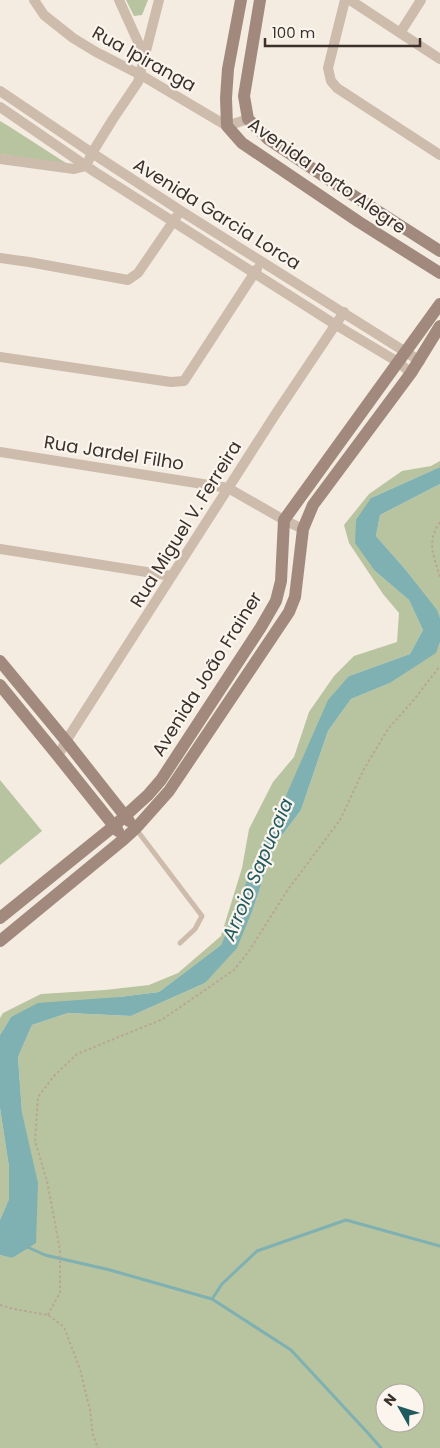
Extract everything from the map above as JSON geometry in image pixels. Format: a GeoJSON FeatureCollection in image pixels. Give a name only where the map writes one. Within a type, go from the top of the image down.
{"type":"FeatureCollection","features":[{"type":"Feature","properties":{"kind":"street","name":"Rua Ipiranga"},"geometry":{"type":"LineString","coordinates":[[34,0],[44,15],[60,29],[96,52],[141,75],[227,126]]}},
{"type":"Feature","properties":{"kind":"street"},"geometry":{"type":"LineString","coordinates":[[119,0],[144,56]]}},
{"type":"Feature","properties":{"kind":"street"},"geometry":{"type":"LineString","coordinates":[[0,160],[74,169],[86,166],[113,119],[138,82],[158,0]]}},
{"type":"Feature","properties":{"kind":"street","name":"Avenida Porto Alegre"},"geometry":{"type":"LineString","coordinates":[[241,0],[228,69],[227,126],[242,142],[359,222],[440,272]]}},
{"type":"Feature","properties":{"kind":"street","name":"Avenida Porto Alegre"},"geometry":{"type":"LineString","coordinates":[[260,0],[244,96],[248,119],[268,138],[440,251]]}},
{"type":"Feature","properties":{"kind":"street"},"geometry":{"type":"LineString","coordinates":[[344,0],[328,68],[331,81],[337,88],[440,155]]}},
{"type":"Feature","properties":{"kind":"street"},"geometry":{"type":"LineString","coordinates":[[350,0],[440,59]]}},
{"type":"Feature","properties":{"kind":"street"},"geometry":{"type":"LineString","coordinates":[[400,33],[421,0]]}},
{"type":"Feature","properties":{"kind":"street","name":"Avenida Garcia Lorca"},"geometry":{"type":"LineString","coordinates":[[0,91],[181,211],[420,360]]}},
{"type":"Feature","properties":{"kind":"street","name":"Avenida Garcia Lorca"},"geometry":{"type":"LineString","coordinates":[[0,107],[86,166],[336,325],[398,362],[411,373]]}},
{"type":"Feature","properties":{"kind":"street"},"geometry":{"type":"LineString","coordinates":[[227,126],[248,119]]}},
{"type":"Feature","properties":{"kind":"street"},"geometry":{"type":"LineString","coordinates":[[0,258],[128,280],[138,273],[172,221],[181,211]]}},
{"type":"Feature","properties":{"kind":"street"},"geometry":{"type":"LineString","coordinates":[[0,357],[171,382],[184,380],[261,262]]}},
{"type":"Feature","properties":{"kind":"street"},"geometry":{"type":"LineString","coordinates":[[284,520],[440,304]]}},
{"type":"Feature","properties":{"kind":"street","name":"Rua Miguel V. Ferreira"},"geometry":{"type":"LineString","coordinates":[[58,756],[275,414],[344,312]]}},
{"type":"Feature","properties":{"kind":"street","name":"Avenida João Frainer"},"geometry":{"type":"LineString","coordinates":[[0,941],[124,839],[169,791],[289,612],[295,597],[303,529],[313,505],[411,373],[440,326]]}},
{"type":"Feature","properties":{"kind":"street","name":"Rua Jardel Filho"},"geometry":{"type":"LineString","coordinates":[[0,452],[228,488],[303,529]]}},
{"type":"Feature","properties":{"kind":"street","name":"Avenida João Frainer"},"geometry":{"type":"LineString","coordinates":[[0,918],[114,826],[148,796],[161,780],[261,628],[276,601],[281,581],[284,520]]}},
{"type":"Feature","properties":{"kind":"street"},"geometry":{"type":"LineString","coordinates":[[0,549],[172,576]]}},
{"type":"Feature","properties":{"kind":"street"},"geometry":{"type":"LineString","coordinates":[[0,662],[136,828]]}},
{"type":"Feature","properties":{"kind":"street"},"geometry":{"type":"LineString","coordinates":[[0,685],[124,839]]}},
{"type":"Feature","properties":{"kind":"lane"},"geometry":{"type":"LineString","coordinates":[[136,828],[202,916],[195,929],[180,943]]}},
{"type":"Feature","properties":{"kind":"path"},"geometry":{"type":"LineString","coordinates":[[440,522],[436,527],[431,546],[440,577]]}},
{"type":"Feature","properties":{"kind":"path"},"geometry":{"type":"LineString","coordinates":[[48,1315],[60,1292],[60,1250],[47,1181],[35,1141],[38,1097],[54,1076],[77,1054],[163,1019],[234,970],[249,952],[287,891],[340,820],[364,769],[388,729],[440,666]]}},
{"type":"Feature","properties":{"kind":"path"},"geometry":{"type":"LineString","coordinates":[[0,1305],[48,1315],[64,1327],[80,1369],[90,1410],[93,1435],[98,1448]]}},
{"type":"Feature","properties":{"kind":"green space"},"geometry":{"type":"Polygon","coordinates":[[[126,0],[148,0],[142,15],[134,16],[126,0]]]}},
{"type":"Feature","properties":{"kind":"green space"},"geometry":{"type":"Polygon","coordinates":[[[0,121],[10,127],[69,165],[0,154],[0,121]]]}},
{"type":"Feature","properties":{"kind":"green space"},"geometry":{"type":"Polygon","coordinates":[[[440,461],[440,467],[371,498],[375,571],[409,600],[423,630],[410,654],[349,676],[259,850],[221,945],[159,992],[119,997],[11,1017],[0,1035],[0,1018],[3,1013],[41,994],[149,985],[178,973],[221,936],[242,868],[249,829],[273,782],[294,757],[309,712],[334,676],[354,656],[397,642],[399,613],[383,594],[349,543],[344,525],[369,494],[402,471],[431,466],[440,461]]]}},
{"type":"Feature","properties":{"kind":"green space"},"geometry":{"type":"Polygon","coordinates":[[[440,484],[440,618],[405,569],[376,536],[380,515],[440,484]]]}},
{"type":"Feature","properties":{"kind":"green space"},"geometry":{"type":"Polygon","coordinates":[[[440,642],[440,1448],[0,1448],[0,1255],[13,1258],[22,1113],[18,1057],[32,1025],[68,1013],[131,1016],[205,983],[253,909],[274,846],[301,810],[328,731],[351,699],[390,683],[435,653],[440,642]]]}},
{"type":"Feature","properties":{"kind":"green space"},"geometry":{"type":"Polygon","coordinates":[[[0,780],[42,831],[0,865],[0,780]]]}},
{"type":"Feature","properties":{"kind":"green space"},"geometry":{"type":"Polygon","coordinates":[[[0,1108],[9,1167],[9,1199],[0,1220],[0,1108]]]}},
{"type":"Feature","properties":{"kind":"water","name":"Arroio Sapucaia"},"geometry":{"type":"Polygon","coordinates":[[[440,467],[440,484],[380,515],[376,536],[437,610],[440,618],[440,642],[436,653],[390,683],[351,699],[328,731],[301,810],[274,846],[253,909],[237,948],[205,983],[131,1016],[68,1013],[32,1025],[18,1057],[22,1113],[38,1183],[36,1243],[12,1258],[0,1255],[0,1220],[9,1199],[9,1167],[0,1108],[0,1035],[11,1017],[38,1003],[159,992],[221,945],[259,850],[277,816],[328,700],[349,676],[410,654],[423,630],[409,600],[375,571],[355,543],[356,520],[371,498],[440,467]]]}},
{"type":"Feature","properties":{"kind":"waterway"},"geometry":{"type":"LineString","coordinates":[[212,1299],[222,1284],[257,1251],[346,1220],[440,1246]]}},
{"type":"Feature","properties":{"kind":"waterway"},"geometry":{"type":"LineString","coordinates":[[25,1246],[45,1255],[110,1270],[212,1299],[291,1350],[381,1448]]}}]}
